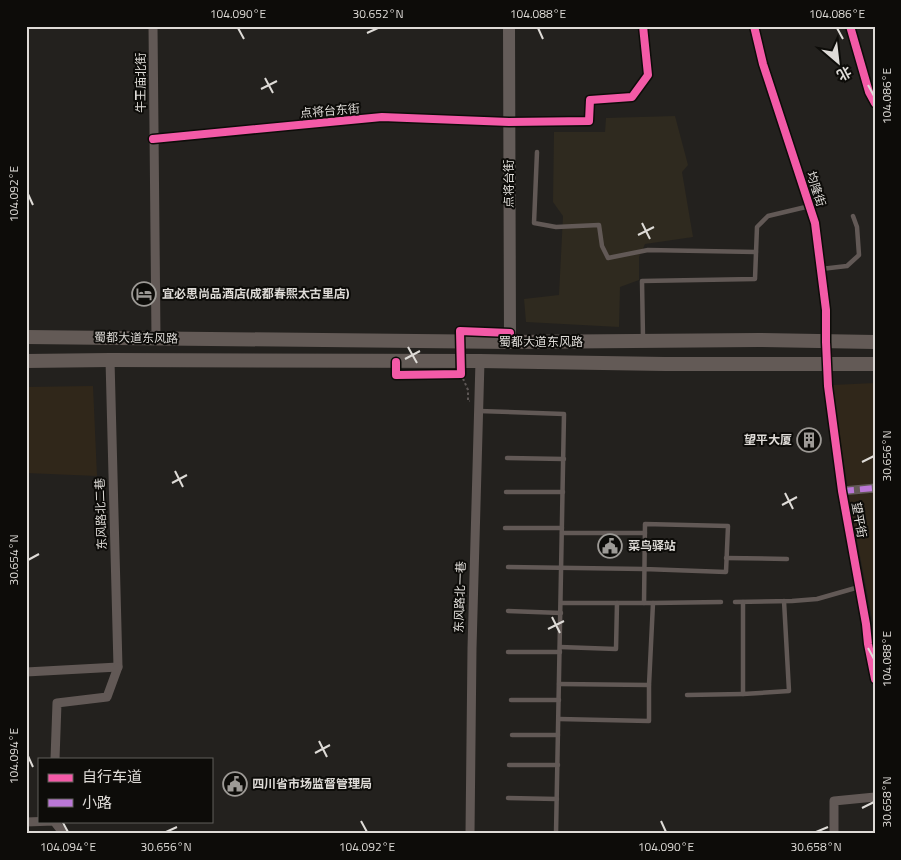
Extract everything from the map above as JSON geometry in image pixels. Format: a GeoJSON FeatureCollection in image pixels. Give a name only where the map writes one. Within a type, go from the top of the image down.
{"type":"FeatureCollection","features":[{"type":"Feature","properties":{"kind":"main road","name":"蜀都大道东风路"},"geometry":{"type":"LineString","coordinates":[[26,336],[510,342],[758,340],[875,342]]}},
{"type":"Feature","properties":{"kind":"main road","name":"蜀都大道东风路"},"geometry":{"type":"LineString","coordinates":[[26,362],[110,360],[875,364]]}},
{"type":"Feature","properties":{"kind":"street","name":"牛王庙北街"},"geometry":{"type":"LineString","coordinates":[[153,139],[154,26]]}},
{"type":"Feature","properties":{"kind":"street","name":"点将台街"},"geometry":{"type":"LineString","coordinates":[[509,26],[510,342]]}},
{"type":"Feature","properties":{"kind":"street","name":"点将台东街"},"geometry":{"type":"LineString","coordinates":[[153,139],[382,117],[509,122],[589,121],[590,100],[632,97],[648,75],[642,26]]}},
{"type":"Feature","properties":{"kind":"street","name":"均隆街"},"geometry":{"type":"LineString","coordinates":[[754,26],[763,64],[815,223],[826,310],[826,364]]}},
{"type":"Feature","properties":{"kind":"street"},"geometry":{"type":"LineString","coordinates":[[850,26],[869,92],[875,103]]}},
{"type":"Feature","properties":{"kind":"street"},"geometry":{"type":"LineString","coordinates":[[153,139],[156,338]]}},
{"type":"Feature","properties":{"kind":"street","name":"东风路北二巷"},"geometry":{"type":"LineString","coordinates":[[56,758],[57,702],[107,697],[118,667],[110,360]]}},
{"type":"Feature","properties":{"kind":"street","name":"东风路北一巷"},"geometry":{"type":"LineString","coordinates":[[470,834],[472,648],[480,361]]}},
{"type":"Feature","properties":{"kind":"street","name":"望平街"},"geometry":{"type":"LineString","coordinates":[[826,364],[842,491],[866,624],[872,644],[875,679]]}},
{"type":"Feature","properties":{"kind":"street"},"geometry":{"type":"LineString","coordinates":[[842,491],[875,488]]}},
{"type":"Feature","properties":{"kind":"street"},"geometry":{"type":"LineString","coordinates":[[26,672],[118,667]]}},
{"type":"Feature","properties":{"kind":"street"},"geometry":{"type":"LineString","coordinates":[[834,834],[834,801],[875,797]]}},
{"type":"Feature","properties":{"kind":"street"},"geometry":{"type":"LineString","coordinates":[[55,822],[64,834]]}},
{"type":"Feature","properties":{"kind":"lane"},"geometry":{"type":"LineString","coordinates":[[536,152],[534,223],[556,227],[600,225],[602,246],[608,258],[648,250],[756,252]]}},
{"type":"Feature","properties":{"kind":"lane"},"geometry":{"type":"LineString","coordinates":[[643,341],[642,281],[755,279],[757,226],[768,216],[810,206]]}},
{"type":"Feature","properties":{"kind":"lane"},"geometry":{"type":"LineString","coordinates":[[821,269],[847,266],[859,255],[856,227],[852,216]]}},
{"type":"Feature","properties":{"kind":"lane"},"geometry":{"type":"LineString","coordinates":[[478,410],[564,414],[556,834]]}},
{"type":"Feature","properties":{"kind":"lane"},"geometry":{"type":"LineString","coordinates":[[506,458],[564,459]]}},
{"type":"Feature","properties":{"kind":"lane"},"geometry":{"type":"LineString","coordinates":[[506,492],[563,492]]}},
{"type":"Feature","properties":{"kind":"lane"},"geometry":{"type":"LineString","coordinates":[[508,567],[644,568],[726,572],[728,526],[645,524],[644,568],[644,603]]}},
{"type":"Feature","properties":{"kind":"lane"},"geometry":{"type":"LineString","coordinates":[[505,528],[645,533]]}},
{"type":"Feature","properties":{"kind":"lane"},"geometry":{"type":"LineString","coordinates":[[726,558],[787,560]]}},
{"type":"Feature","properties":{"kind":"lane"},"geometry":{"type":"LineString","coordinates":[[735,602],[817,599],[859,587]]}},
{"type":"Feature","properties":{"kind":"lane"},"geometry":{"type":"LineString","coordinates":[[687,695],[789,691],[784,601]]}},
{"type":"Feature","properties":{"kind":"lane"},"geometry":{"type":"LineString","coordinates":[[561,603],[653,604],[721,602]]}},
{"type":"Feature","properties":{"kind":"lane"},"geometry":{"type":"LineString","coordinates":[[743,602],[743,694]]}},
{"type":"Feature","properties":{"kind":"lane"},"geometry":{"type":"LineString","coordinates":[[508,652],[616,649],[617,603]]}},
{"type":"Feature","properties":{"kind":"lane"},"geometry":{"type":"LineString","coordinates":[[559,719],[649,721],[653,604]]}},
{"type":"Feature","properties":{"kind":"lane"},"geometry":{"type":"LineString","coordinates":[[508,611],[561,613]]}},
{"type":"Feature","properties":{"kind":"lane"},"geometry":{"type":"LineString","coordinates":[[559,684],[649,685]]}},
{"type":"Feature","properties":{"kind":"lane"},"geometry":{"type":"LineString","coordinates":[[511,700],[559,700]]}},
{"type":"Feature","properties":{"kind":"lane"},"geometry":{"type":"LineString","coordinates":[[512,735],[558,736]]}},
{"type":"Feature","properties":{"kind":"lane"},"geometry":{"type":"LineString","coordinates":[[509,765],[558,765]]}},
{"type":"Feature","properties":{"kind":"lane"},"geometry":{"type":"LineString","coordinates":[[508,798],[557,799]]}},
{"type":"Feature","properties":{"kind":"path"},"geometry":{"type":"LineString","coordinates":[[460,366],[460,374],[468,390],[468,401]]}},
{"type":"Feature","properties":{"kind":"path"},"geometry":{"type":"LineString","coordinates":[[451,374],[460,374]]}},
{"type":"Feature","properties":{"kind":"shaded area"},"geometry":{"type":"Polygon","coordinates":[[[675,116],[688,165],[682,172],[693,237],[645,244],[639,257],[639,280],[620,287],[619,327],[526,322],[524,299],[559,295],[563,216],[553,202],[554,132],[605,132],[606,118],[675,116]]]}},
{"type":"Feature","properties":{"kind":"shaded area"},"geometry":{"type":"Polygon","coordinates":[[[875,383],[875,634],[851,509],[832,385],[875,383]]]}},
{"type":"Feature","properties":{"kind":"shaded area"},"geometry":{"type":"Polygon","coordinates":[[[93,386],[97,476],[26,473],[26,387],[93,386]]]}},
{"type":"Feature","properties":{"kind":"marked path"},"geometry":{"type":"LineString","coordinates":[[842,491],[875,488]]}},
{"type":"Feature","properties":{"kind":"cycle path"},"geometry":{"type":"LineString","coordinates":[[153,139],[382,117],[509,122],[589,121],[590,100],[632,97],[648,75],[643,26]]}},
{"type":"Feature","properties":{"kind":"cycle path"},"geometry":{"type":"LineString","coordinates":[[754,26],[763,64],[815,223],[826,310],[828,386],[842,491],[875,679]]}},
{"type":"Feature","properties":{"kind":"cycle path"},"geometry":{"type":"LineString","coordinates":[[850,26],[869,92],[875,103]]}},
{"type":"Feature","properties":{"kind":"cycle path"},"geometry":{"type":"LineString","coordinates":[[396,362],[396,375],[461,374],[460,331],[510,333]]}},
{"type":"Feature","properties":{"kind":"place","name":"宜必思尚品酒店(成都春熙太古里店)"},"geometry":{"type":"Point","coordinates":[144,294]}},
{"type":"Feature","properties":{"kind":"place","name":"望平大厦"},"geometry":{"type":"Point","coordinates":[809,440]}},
{"type":"Feature","properties":{"kind":"place","name":"菜鸟驿站"},"geometry":{"type":"Point","coordinates":[610,546]}},
{"type":"Feature","properties":{"kind":"place","name":"四川省市场监督管理局"},"geometry":{"type":"Point","coordinates":[235,784]}}]}
